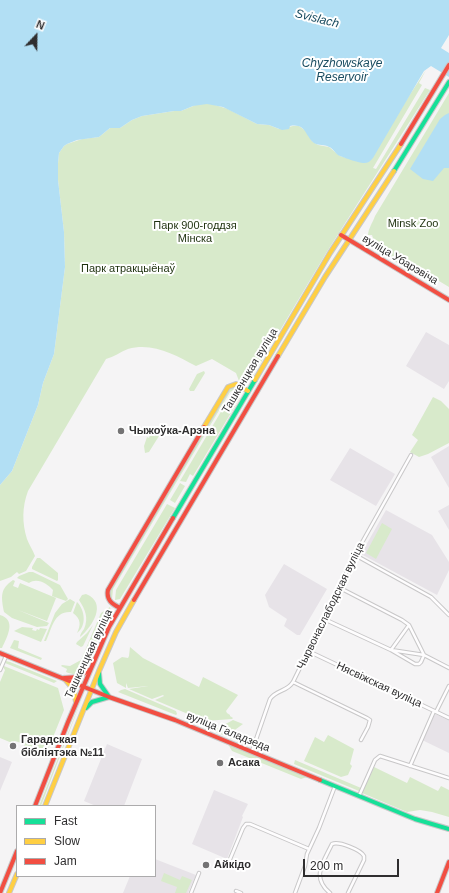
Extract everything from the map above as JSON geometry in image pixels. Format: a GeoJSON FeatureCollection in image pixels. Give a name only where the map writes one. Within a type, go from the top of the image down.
{"type":"FeatureCollection","features":[{"type":"Feature","properties":{"kind":"main road","name":"Ташкенцкая вуліца"},"geometry":{"type":"LineString","coordinates":[[35,805],[106,633],[341,235],[406,136],[449,65]]}},
{"type":"Feature","properties":{"kind":"main road","name":"Ташкенцкая вуліца"},"geometry":{"type":"LineString","coordinates":[[45,805],[99,671],[116,632],[127,612],[325,277],[415,139],[449,82]]}},
{"type":"Feature","properties":{"kind":"main road","name":"вуліца Убарэвіча"},"geometry":{"type":"LineString","coordinates":[[341,235],[449,300]]}},
{"type":"Feature","properties":{"kind":"main road"},"geometry":{"type":"LineString","coordinates":[[127,612],[110,602],[107,595],[108,590],[188,454],[228,387],[236,384],[255,395]]}},
{"type":"Feature","properties":{"kind":"main road","name":"вуліца Галадзеда"},"geometry":{"type":"LineString","coordinates":[[0,654],[175,720],[415,819],[449,829]]}},
{"type":"Feature","properties":{"kind":"main road"},"geometry":{"type":"LineString","coordinates":[[64,678],[76,678],[92,668]]}},
{"type":"Feature","properties":{"kind":"main road"},"geometry":{"type":"LineString","coordinates":[[83,711],[92,702],[109,696],[100,684],[99,671]]}},
{"type":"Feature","properties":{"kind":"main road"},"geometry":{"type":"LineString","coordinates":[[64,678],[74,690],[76,704]]}},
{"type":"Feature","properties":{"kind":"main road"},"geometry":{"type":"LineString","coordinates":[[0,893],[16,853]]}},
{"type":"Feature","properties":{"kind":"main road"},"geometry":{"type":"LineString","coordinates":[[437,893],[449,862]]}},
{"type":"Feature","properties":{"kind":"main road"},"geometry":{"type":"LineString","coordinates":[[9,893],[16,876]]}},
{"type":"Feature","properties":{"kind":"street","name":"Чырвонаслабодская вуліца"},"geometry":{"type":"LineString","coordinates":[[252,752],[270,698],[276,692],[291,686],[355,555],[411,455]]}},
{"type":"Feature","properties":{"kind":"street"},"geometry":{"type":"LineString","coordinates":[[355,555],[431,597],[449,615]]}},
{"type":"Feature","properties":{"kind":"street"},"geometry":{"type":"LineString","coordinates":[[324,619],[391,650],[415,664],[419,664],[421,662],[424,655],[409,625],[340,588]]}},
{"type":"Feature","properties":{"kind":"street"},"geometry":{"type":"LineString","coordinates":[[391,650],[409,625]]}},
{"type":"Feature","properties":{"kind":"street"},"geometry":{"type":"LineString","coordinates":[[391,650],[424,655],[449,668]]}},
{"type":"Feature","properties":{"kind":"street","name":"Нясвіжская вуліца"},"geometry":{"type":"LineString","coordinates":[[308,651],[449,718]]}},
{"type":"Feature","properties":{"kind":"street"},"geometry":{"type":"LineString","coordinates":[[0,670],[6,656]]}},
{"type":"Feature","properties":{"kind":"street"},"geometry":{"type":"LineString","coordinates":[[293,682],[370,720],[361,740]]}},
{"type":"Feature","properties":{"kind":"street"},"geometry":{"type":"LineString","coordinates":[[410,766],[435,711],[449,686]]}},
{"type":"Feature","properties":{"kind":"street"},"geometry":{"type":"LineString","coordinates":[[359,796],[378,757],[383,756],[449,778]]}},
{"type":"Feature","properties":{"kind":"street"},"geometry":{"type":"LineString","coordinates":[[295,893],[305,866],[309,849],[319,828],[335,786]]}},
{"type":"Feature","properties":{"kind":"street"},"geometry":{"type":"LineString","coordinates":[[228,864],[246,824],[250,824],[309,849]]}},
{"type":"Feature","properties":{"kind":"street"},"geometry":{"type":"LineString","coordinates":[[330,893],[323,887],[320,879],[321,866],[332,844],[335,843],[340,843],[361,852],[364,856],[364,860],[348,893]]}},
{"type":"Feature","properties":{"kind":"street"},"geometry":{"type":"LineString","coordinates":[[191,893],[199,873]]}},
{"type":"Feature","properties":{"kind":"street"},"geometry":{"type":"LineString","coordinates":[[236,891],[241,893]]}},
{"type":"Feature","properties":{"kind":"shaded area"},"geometry":{"type":"Polygon","coordinates":[[[426,332],[449,345],[449,381],[444,389],[406,366],[426,332]]]}},
{"type":"Feature","properties":{"kind":"shaded area"},"geometry":{"type":"Polygon","coordinates":[[[449,446],[449,488],[431,457],[449,446]]]}},
{"type":"Feature","properties":{"kind":"shaded area"},"geometry":{"type":"Polygon","coordinates":[[[350,448],[395,474],[376,506],[330,480],[350,448]]]}},
{"type":"Feature","properties":{"kind":"shaded area"},"geometry":{"type":"Polygon","coordinates":[[[449,505],[449,530],[438,511],[449,505]]]}},
{"type":"Feature","properties":{"kind":"shaded area"},"geometry":{"type":"Polygon","coordinates":[[[386,510],[432,535],[449,562],[449,570],[437,595],[361,554],[386,510]]]}},
{"type":"Feature","properties":{"kind":"shaded area"},"geometry":{"type":"Polygon","coordinates":[[[284,564],[327,589],[300,635],[297,635],[284,626],[287,619],[269,607],[265,595],[284,564]]]}},
{"type":"Feature","properties":{"kind":"shaded area"},"geometry":{"type":"Polygon","coordinates":[[[435,714],[449,720],[449,753],[422,740],[435,714]]]}},
{"type":"Feature","properties":{"kind":"shaded area"},"geometry":{"type":"Polygon","coordinates":[[[107,744],[142,759],[124,805],[94,805],[84,801],[107,744]]]}},
{"type":"Feature","properties":{"kind":"shaded area"},"geometry":{"type":"Polygon","coordinates":[[[0,757],[12,762],[0,791],[0,757]]]}},
{"type":"Feature","properties":{"kind":"shaded area"},"geometry":{"type":"Polygon","coordinates":[[[214,790],[248,804],[242,816],[243,817],[227,859],[192,844],[214,790]]]}},
{"type":"Feature","properties":{"kind":"shaded area"},"geometry":{"type":"Polygon","coordinates":[[[156,859],[196,875],[188,893],[123,893],[130,877],[156,877],[156,859]]]}},
{"type":"Feature","properties":{"kind":"green space","name":"Парк 900-годдзя Мінска"},"geometry":{"type":"Polygon","coordinates":[[[426,70],[419,83],[422,85],[373,168],[376,169],[425,88],[430,90],[328,250],[251,379],[247,382],[242,382],[243,377],[241,377],[241,381],[239,381],[236,373],[212,359],[196,366],[172,354],[155,348],[137,347],[128,349],[106,359],[28,491],[24,509],[24,527],[27,539],[35,556],[26,571],[19,574],[17,572],[11,577],[0,581],[0,485],[12,471],[38,405],[43,383],[54,354],[65,267],[64,232],[58,180],[59,153],[64,146],[82,139],[99,137],[110,128],[120,128],[132,120],[142,116],[181,111],[198,104],[212,104],[228,109],[257,124],[269,125],[279,129],[299,126],[306,131],[312,141],[318,145],[329,147],[340,156],[365,163],[426,70]]]}},
{"type":"Feature","properties":{"kind":"green space","name":"Minsk Zoo"},"geometry":{"type":"Polygon","coordinates":[[[449,93],[449,287],[404,260],[401,265],[369,245],[374,241],[372,235],[368,235],[368,233],[375,216],[449,93]]]}},
{"type":"Feature","properties":{"kind":"green space"},"geometry":{"type":"Polygon","coordinates":[[[204,371],[205,373],[194,391],[190,391],[189,389],[197,374],[204,371]]]}},
{"type":"Feature","properties":{"kind":"green space"},"geometry":{"type":"Polygon","coordinates":[[[231,387],[237,388],[230,392],[113,589],[112,599],[109,595],[110,590],[231,387]]]}},
{"type":"Feature","properties":{"kind":"green space"},"geometry":{"type":"Polygon","coordinates":[[[238,390],[240,393],[240,398],[193,476],[190,474],[186,482],[180,481],[232,393],[238,390]]]}},
{"type":"Feature","properties":{"kind":"green space"},"geometry":{"type":"Polygon","coordinates":[[[433,397],[441,401],[449,409],[449,443],[419,457],[410,452],[418,440],[412,435],[433,397]]]}},
{"type":"Feature","properties":{"kind":"green space"},"geometry":{"type":"Polygon","coordinates":[[[157,434],[159,436],[149,452],[145,453],[144,446],[147,437],[149,438],[150,435],[157,434]]]}},
{"type":"Feature","properties":{"kind":"green space"},"geometry":{"type":"Polygon","coordinates":[[[180,483],[185,486],[175,503],[170,500],[180,483]]]}},
{"type":"Feature","properties":{"kind":"green space"},"geometry":{"type":"Polygon","coordinates":[[[167,504],[175,508],[120,599],[115,600],[116,590],[167,504]]]}},
{"type":"Feature","properties":{"kind":"green space"},"geometry":{"type":"Polygon","coordinates":[[[382,523],[392,529],[376,559],[366,553],[382,523]]]}},
{"type":"Feature","properties":{"kind":"green space"},"geometry":{"type":"Polygon","coordinates":[[[37,558],[40,558],[58,573],[57,581],[32,569],[37,558]]]}},
{"type":"Feature","properties":{"kind":"green space"},"geometry":{"type":"Polygon","coordinates":[[[29,572],[33,572],[60,585],[68,599],[66,601],[52,596],[53,590],[42,582],[32,581],[29,583],[17,578],[29,572]]]}},
{"type":"Feature","properties":{"kind":"green space"},"geometry":{"type":"Polygon","coordinates":[[[13,580],[15,581],[13,586],[18,588],[20,583],[56,598],[47,621],[18,610],[49,623],[47,626],[37,627],[12,618],[4,612],[2,593],[13,580]]]}},
{"type":"Feature","properties":{"kind":"green space"},"geometry":{"type":"Polygon","coordinates":[[[86,594],[93,598],[97,609],[93,621],[85,633],[80,637],[84,629],[86,617],[85,610],[79,600],[82,595],[86,594]]]}},
{"type":"Feature","properties":{"kind":"green space"},"geometry":{"type":"Polygon","coordinates":[[[70,599],[75,602],[71,612],[65,612],[57,617],[46,641],[44,641],[55,613],[62,604],[70,599]]]}},
{"type":"Feature","properties":{"kind":"green space"},"geometry":{"type":"Polygon","coordinates":[[[77,602],[82,609],[84,622],[77,633],[80,622],[73,613],[77,602]]]}},
{"type":"Feature","properties":{"kind":"green space"},"geometry":{"type":"Polygon","coordinates":[[[110,607],[111,612],[85,668],[76,674],[66,672],[67,669],[61,666],[70,666],[81,660],[101,613],[110,607]]]}},
{"type":"Feature","properties":{"kind":"green space"},"geometry":{"type":"Polygon","coordinates":[[[0,615],[5,617],[9,625],[8,634],[2,648],[0,648],[0,615]]]}},
{"type":"Feature","properties":{"kind":"green space"},"geometry":{"type":"Polygon","coordinates":[[[93,625],[83,646],[81,647],[76,644],[87,633],[93,625]]]}},
{"type":"Feature","properties":{"kind":"green space"},"geometry":{"type":"Polygon","coordinates":[[[22,627],[33,628],[32,630],[36,631],[40,628],[47,629],[41,642],[14,631],[22,627]]]}},
{"type":"Feature","properties":{"kind":"green space"},"geometry":{"type":"Polygon","coordinates":[[[14,640],[19,641],[18,648],[42,658],[41,660],[10,648],[14,640]]]}},
{"type":"Feature","properties":{"kind":"green space"},"geometry":{"type":"Polygon","coordinates":[[[130,647],[143,658],[199,687],[203,677],[238,695],[226,711],[233,718],[205,721],[203,720],[203,714],[202,720],[155,700],[164,696],[163,695],[152,699],[129,689],[148,686],[128,688],[126,683],[126,688],[117,683],[113,663],[122,657],[128,658],[130,647]]]}},
{"type":"Feature","properties":{"kind":"green space"},"geometry":{"type":"Polygon","coordinates":[[[6,661],[57,681],[54,683],[5,663],[6,661]]]}},
{"type":"Feature","properties":{"kind":"green space"},"geometry":{"type":"Polygon","coordinates":[[[4,666],[58,688],[64,710],[45,757],[25,748],[24,744],[15,741],[12,743],[0,738],[0,682],[5,670],[3,667],[4,666]]]}},
{"type":"Feature","properties":{"kind":"green space"},"geometry":{"type":"Polygon","coordinates":[[[125,689],[176,711],[177,714],[176,715],[118,692],[125,689]]]}},
{"type":"Feature","properties":{"kind":"green space"},"geometry":{"type":"Polygon","coordinates":[[[84,693],[41,805],[39,805],[84,693]]]}},
{"type":"Feature","properties":{"kind":"green space"},"geometry":{"type":"Polygon","coordinates":[[[186,715],[254,743],[249,746],[192,722],[186,715]]]}},
{"type":"Feature","properties":{"kind":"green space"},"geometry":{"type":"Polygon","coordinates":[[[233,720],[243,724],[232,732],[220,727],[233,720]]]}},
{"type":"Feature","properties":{"kind":"green space"},"geometry":{"type":"Polygon","coordinates":[[[328,735],[354,749],[350,764],[352,766],[348,775],[341,777],[304,761],[315,737],[324,742],[328,735]]]}},
{"type":"Feature","properties":{"kind":"green space"},"geometry":{"type":"Polygon","coordinates":[[[228,744],[307,777],[301,779],[232,751],[228,744]]]}},
{"type":"Feature","properties":{"kind":"green space"},"geometry":{"type":"Polygon","coordinates":[[[295,760],[361,788],[359,791],[294,764],[295,760]]]}},
{"type":"Feature","properties":{"kind":"green space"},"geometry":{"type":"Polygon","coordinates":[[[374,767],[407,783],[410,777],[438,791],[441,786],[449,790],[449,817],[420,810],[407,812],[362,793],[374,767]]]}},
{"type":"Feature","properties":{"kind":"green space"},"geometry":{"type":"Polygon","coordinates":[[[164,873],[180,880],[182,876],[192,880],[186,893],[175,893],[177,887],[161,881],[164,873]]]}},
{"type":"Feature","properties":{"kind":"water","name":"Chyzhowskaye Reservoir"},"geometry":{"type":"Polygon","coordinates":[[[0,0],[449,0],[449,35],[441,48],[449,53],[449,77],[431,66],[424,71],[373,158],[366,163],[343,157],[338,155],[333,149],[314,143],[299,126],[290,126],[289,129],[282,130],[269,125],[257,124],[223,107],[207,104],[193,106],[181,111],[142,116],[132,120],[120,128],[110,128],[99,137],[77,140],[64,146],[59,153],[58,180],[64,232],[65,267],[54,354],[43,383],[38,405],[12,471],[0,485],[0,0]]]}},
{"type":"Feature","properties":{"kind":"water"},"geometry":{"type":"Polygon","coordinates":[[[449,113],[449,168],[444,168],[433,181],[423,179],[410,169],[440,119],[449,113]]]}},
{"type":"Feature","properties":{"kind":"traffic: fast"},"geometry":{"type":"LineString","coordinates":[[394,171],[449,82]]}},
{"type":"Feature","properties":{"kind":"traffic: fast"},"geometry":{"type":"LineString","coordinates":[[173,518],[255,380]]}},
{"type":"Feature","properties":{"kind":"traffic: fast"},"geometry":{"type":"LineString","coordinates":[[86,708],[92,702],[109,697],[100,684],[99,673]]}},
{"type":"Feature","properties":{"kind":"traffic: fast"},"geometry":{"type":"LineString","coordinates":[[320,780],[415,819],[449,829]]}},
{"type":"Feature","properties":{"kind":"traffic: slow"},"geometry":{"type":"LineString","coordinates":[[255,380],[330,253],[401,144]]}},
{"type":"Feature","properties":{"kind":"traffic: slow"},"geometry":{"type":"LineString","coordinates":[[278,356],[325,277],[394,171]]}},
{"type":"Feature","properties":{"kind":"traffic: slow"},"geometry":{"type":"LineString","coordinates":[[204,427],[228,387],[236,384],[248,391]]}},
{"type":"Feature","properties":{"kind":"traffic: slow"},"geometry":{"type":"LineString","coordinates":[[45,805],[99,671],[116,632],[134,600]]}},
{"type":"Feature","properties":{"kind":"traffic: slow"},"geometry":{"type":"LineString","coordinates":[[64,678],[74,690],[76,702]]}},
{"type":"Feature","properties":{"kind":"traffic: slow"},"geometry":{"type":"LineString","coordinates":[[9,893],[16,876]]}},
{"type":"Feature","properties":{"kind":"traffic: jam"},"geometry":{"type":"LineString","coordinates":[[401,144],[449,65]]}},
{"type":"Feature","properties":{"kind":"traffic: jam"},"geometry":{"type":"LineString","coordinates":[[341,235],[449,300]]}},
{"type":"Feature","properties":{"kind":"traffic: jam"},"geometry":{"type":"LineString","coordinates":[[134,600],[278,356]]}},
{"type":"Feature","properties":{"kind":"traffic: jam"},"geometry":{"type":"LineString","coordinates":[[120,608],[110,601],[108,590],[204,427]]}},
{"type":"Feature","properties":{"kind":"traffic: jam"},"geometry":{"type":"LineString","coordinates":[[35,805],[68,722],[109,627],[173,518]]}},
{"type":"Feature","properties":{"kind":"traffic: jam"},"geometry":{"type":"LineString","coordinates":[[0,653],[109,697],[175,720],[320,780]]}},
{"type":"Feature","properties":{"kind":"traffic: jam"},"geometry":{"type":"LineString","coordinates":[[64,678],[78,677],[89,670]]}},
{"type":"Feature","properties":{"kind":"traffic: jam"},"geometry":{"type":"LineString","coordinates":[[0,893],[16,853]]}},
{"type":"Feature","properties":{"kind":"traffic: jam"},"geometry":{"type":"LineString","coordinates":[[437,893],[449,862]]}},
{"type":"Feature","properties":{"kind":"place","name":"Чыжоўка-Арэна"},"geometry":{"type":"Point","coordinates":[121,431]}},
{"type":"Feature","properties":{"kind":"place","name":"Гарадская бібліятэка №11"},"geometry":{"type":"Point","coordinates":[13,746]}},
{"type":"Feature","properties":{"kind":"place","name":"Асака"},"geometry":{"type":"Point","coordinates":[220,763]}},
{"type":"Feature","properties":{"kind":"place","name":"Айкідо"},"geometry":{"type":"Point","coordinates":[206,865]}},
{"type":"Feature","properties":{"kind":"water label","name":"Svislach"},"geometry":{"type":"Point","coordinates":[317,19]}},
{"type":"Feature","properties":{"kind":"park label","name":"Парк атракцыёнаў"},"geometry":{"type":"Point","coordinates":[128,269]}}]}
